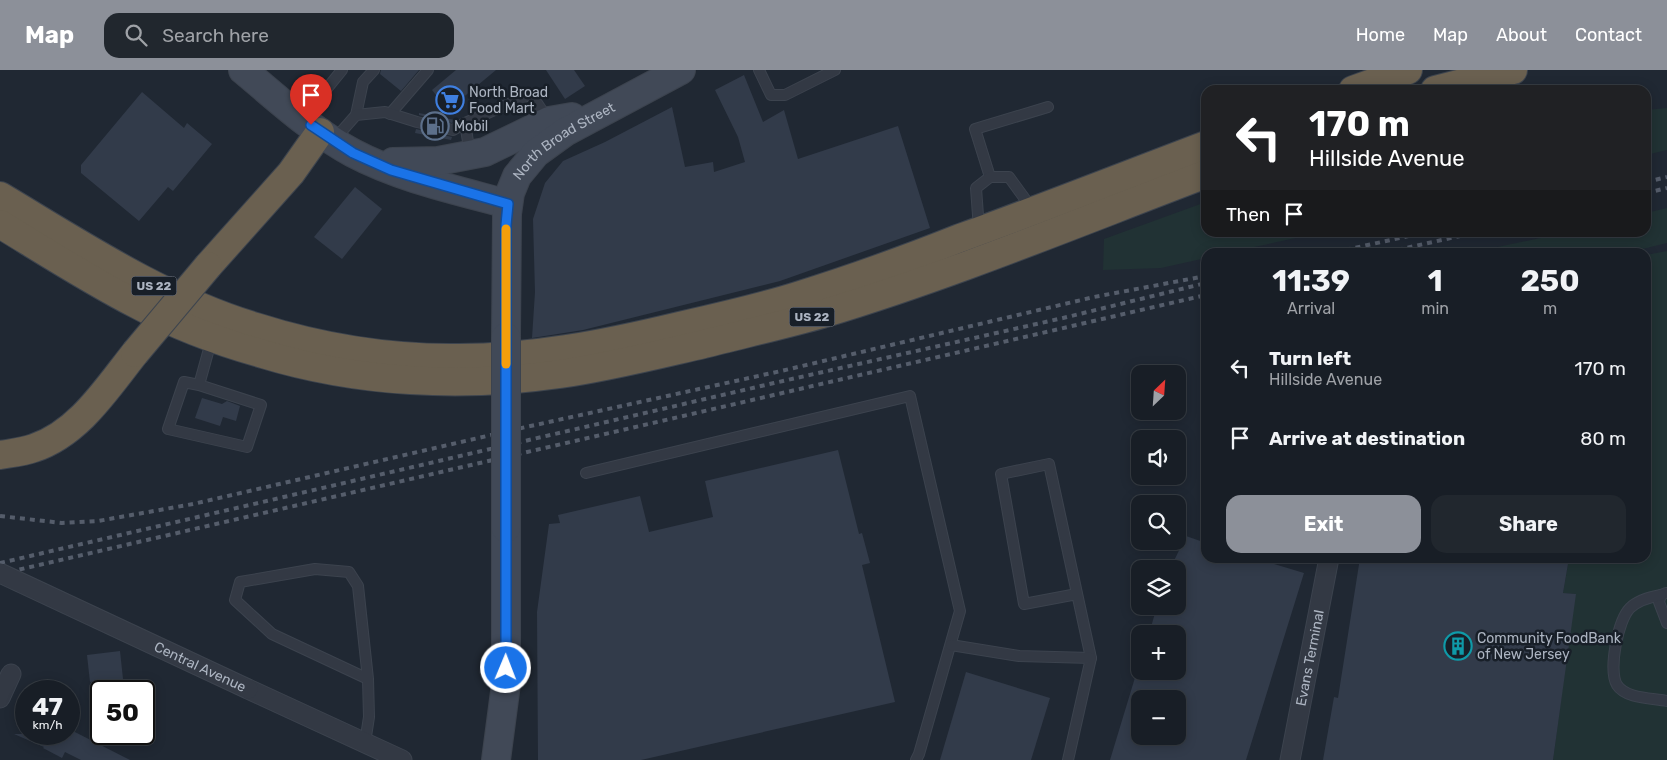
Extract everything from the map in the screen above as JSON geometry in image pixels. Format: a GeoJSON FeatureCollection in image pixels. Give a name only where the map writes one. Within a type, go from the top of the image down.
{"type":"FeatureCollection","features":[{"type":"Feature","properties":{"kind":"highway"},"geometry":{"type":"LineString","coordinates":[[1367,85],[1408,70]]}},
{"type":"Feature","properties":{"kind":"highway"},"geometry":{"type":"LineString","coordinates":[[1454,85],[1513,70]]}},
{"type":"Feature","properties":{"kind":"highway"},"geometry":{"type":"LineString","coordinates":[[0,455],[36,448],[66,432],[86,413],[208,266],[291,173],[319,131]]}},
{"type":"Feature","properties":{"kind":"highway","name":"US 22"},"geometry":{"type":"LineString","coordinates":[[0,196],[129,273],[182,299],[255,327],[321,344],[386,355],[428,358],[482,358],[593,346],[797,296],[979,232],[1201,147]]}},
{"type":"Feature","properties":{"kind":"highway","name":"US 22"},"geometry":{"type":"LineString","coordinates":[[0,224],[113,292],[166,319],[265,355],[330,370],[395,379],[428,381],[495,380],[559,375],[624,363],[820,314],[949,272],[1201,176]]}},
{"type":"Feature","properties":{"kind":"highway"},"geometry":{"type":"LineString","coordinates":[[0,246],[113,292]]}},
{"type":"Feature","properties":{"kind":"main road"},"geometry":{"type":"LineString","coordinates":[[243,70],[319,131],[370,161],[410,176],[508,204]]}},
{"type":"Feature","properties":{"kind":"main road","name":"North Broad Street"},"geometry":{"type":"LineString","coordinates":[[496,760],[506,684],[506,225],[508,204],[517,176],[536,153],[565,132],[605,109],[649,77],[681,70]]}},
{"type":"Feature","properties":{"kind":"main road"},"geometry":{"type":"LineString","coordinates":[[370,161],[422,162],[470,155],[497,148],[549,122],[605,109]]}},
{"type":"Feature","properties":{"kind":"street","name":"Evans Terminal"},"geometry":{"type":"LineString","coordinates":[[1290,760],[1329,563]]}},
{"type":"Feature","properties":{"kind":"street","name":"Central Avenue"},"geometry":{"type":"LineString","coordinates":[[0,573],[402,760]]}},
{"type":"Feature","properties":{"kind":"street"},"geometry":{"type":"LineString","coordinates":[[0,698],[11,674]]}},
{"type":"Feature","properties":{"kind":"lane"},"geometry":{"type":"LineString","coordinates":[[319,131],[342,70]]}},
{"type":"Feature","properties":{"kind":"lane"},"geometry":{"type":"LineString","coordinates":[[356,114],[363,82],[374,70]]}},
{"type":"Feature","properties":{"kind":"lane"},"geometry":{"type":"LineString","coordinates":[[390,114],[428,70]]}},
{"type":"Feature","properties":{"kind":"lane"},"geometry":{"type":"LineString","coordinates":[[759,70],[771,95],[785,96],[835,70]]}},
{"type":"Feature","properties":{"kind":"lane"},"geometry":{"type":"LineString","coordinates":[[319,131],[356,114],[385,112],[417,122],[454,130],[465,123],[531,94],[549,122]]}},
{"type":"Feature","properties":{"kind":"lane"},"geometry":{"type":"LineString","coordinates":[[990,177],[975,129],[1048,107]]}},
{"type":"Feature","properties":{"kind":"lane"},"geometry":{"type":"LineString","coordinates":[[465,123],[470,155]]}},
{"type":"Feature","properties":{"kind":"lane"},"geometry":{"type":"LineString","coordinates":[[979,232],[976,188],[990,177],[1009,177],[1033,211]]}},
{"type":"Feature","properties":{"kind":"lane"},"geometry":{"type":"LineString","coordinates":[[199,385],[212,337]]}},
{"type":"Feature","properties":{"kind":"lane"},"geometry":{"type":"LineString","coordinates":[[184,382],[199,385],[261,405],[247,447],[168,429],[184,382]]}},
{"type":"Feature","properties":{"kind":"lane"},"geometry":{"type":"LineString","coordinates":[[586,473],[910,396],[960,611],[916,760]]}},
{"type":"Feature","properties":{"kind":"lane"},"geometry":{"type":"LineString","coordinates":[[1068,760],[1091,658],[1049,464],[1001,474],[1024,604],[1077,594]]}},
{"type":"Feature","properties":{"kind":"lane"},"geometry":{"type":"LineString","coordinates":[[365,743],[370,717],[368,679],[358,586],[349,572],[315,569],[240,582],[235,600],[272,634],[368,679]]}},
{"type":"Feature","properties":{"kind":"lane"},"geometry":{"type":"LineString","coordinates":[[1664,594],[1659,602],[1667,623]]}},
{"type":"Feature","properties":{"kind":"lane"},"geometry":{"type":"LineString","coordinates":[[1664,594],[1649,597],[1637,603],[1629,609],[1620,622],[1614,654],[1614,674],[1617,686],[1628,694],[1667,701]]}},
{"type":"Feature","properties":{"kind":"lane"},"geometry":{"type":"LineString","coordinates":[[951,645],[1019,656],[1091,658]]}},
{"type":"Feature","properties":{"kind":"shaded area"},"geometry":{"type":"Polygon","coordinates":[[[1667,108],[1667,150],[1651,154],[1651,110],[1667,108]]]}},
{"type":"Feature","properties":{"kind":"shaded area"},"geometry":{"type":"Polygon","coordinates":[[[1201,204],[1201,237],[1300,237],[1250,248],[1201,248],[1201,259],[1161,268],[1103,270],[1104,239],[1201,204]]]}},
{"type":"Feature","properties":{"kind":"shaded area"},"geometry":{"type":"Polygon","coordinates":[[[1667,208],[1667,243],[1646,248],[1493,248],[1545,237],[1651,237],[1651,212],[1667,208]]]}},
{"type":"Feature","properties":{"kind":"shaded area"},"geometry":{"type":"Polygon","coordinates":[[[1667,251],[1667,760],[1553,760],[1575,594],[1563,593],[1568,563],[1651,563],[1651,254],[1667,251]]]}},
{"type":"Feature","properties":{"kind":"building"},"geometry":{"type":"Polygon","coordinates":[[[381,70],[419,70],[401,91],[380,74],[381,70]]]}},
{"type":"Feature","properties":{"kind":"building","name":"North Broad Food Mart"},"geometry":{"type":"Polygon","coordinates":[[[456,70],[496,70],[448,110],[432,90],[456,70]]]}},
{"type":"Feature","properties":{"kind":"building"},"geometry":{"type":"Polygon","coordinates":[[[546,70],[574,70],[585,86],[565,99],[546,70]]]}},
{"type":"Feature","properties":{"kind":"building"},"geometry":{"type":"Polygon","coordinates":[[[744,75],[763,122],[784,110],[798,159],[898,126],[930,228],[780,281],[583,330],[532,338],[535,292],[533,219],[545,183],[563,161],[605,142],[672,107],[685,167],[713,162],[714,172],[745,162],[738,137],[715,90],[744,75]]]}},
{"type":"Feature","properties":{"kind":"building"},"geometry":{"type":"Polygon","coordinates":[[[142,92],[184,128],[187,123],[212,144],[173,191],[168,187],[139,221],[81,173],[81,165],[142,92]]]}},
{"type":"Feature","properties":{"kind":"building"},"geometry":{"type":"Polygon","coordinates":[[[419,113],[455,121],[452,123],[419,115],[419,113]]]}},
{"type":"Feature","properties":{"kind":"building"},"geometry":{"type":"Polygon","coordinates":[[[416,129],[452,137],[451,140],[415,133],[416,129]]]}},
{"type":"Feature","properties":{"kind":"building"},"geometry":{"type":"Polygon","coordinates":[[[355,187],[382,209],[342,259],[314,237],[355,187]]]}},
{"type":"Feature","properties":{"kind":"building"},"geometry":{"type":"Polygon","coordinates":[[[202,398],[222,404],[227,401],[240,406],[236,421],[223,417],[220,426],[195,418],[202,398]]]}},
{"type":"Feature","properties":{"kind":"building"},"geometry":{"type":"Polygon","coordinates":[[[838,450],[859,534],[862,533],[870,563],[862,565],[895,702],[641,760],[538,760],[537,612],[549,524],[560,523],[558,515],[640,496],[649,532],[713,517],[705,481],[838,450]]]}},
{"type":"Feature","properties":{"kind":"building"},"geometry":{"type":"Polygon","coordinates":[[[1186,536],[1201,541],[1201,563],[1271,563],[1304,573],[1246,760],[1110,760],[1131,691],[1131,745],[1186,745],[1186,690],[1131,690],[1134,680],[1186,680],[1186,625],[1152,625],[1154,615],[1186,615],[1186,560],[1174,560],[1179,550],[1186,550],[1186,536]]]}},
{"type":"Feature","properties":{"kind":"building","name":"Community FoodBank of New Jersey"},"geometry":{"type":"Polygon","coordinates":[[[1359,563],[1568,563],[1563,593],[1576,594],[1553,760],[1323,760],[1334,697],[1338,698],[1359,563]]]}},
{"type":"Feature","properties":{"kind":"building"},"geometry":{"type":"Polygon","coordinates":[[[120,651],[123,679],[90,680],[90,682],[87,655],[120,651]]]}},
{"type":"Feature","properties":{"kind":"building"},"geometry":{"type":"Polygon","coordinates":[[[966,672],[1050,698],[1031,760],[940,760],[966,672]]]}},
{"type":"Feature","properties":{"kind":"building"},"geometry":{"type":"Polygon","coordinates":[[[80,735],[90,740],[90,745],[100,745],[130,760],[81,760],[65,752],[62,758],[39,745],[80,745],[80,735]]]}},
{"type":"Feature","properties":{"kind":"railway"},"geometry":{"type":"LineString","coordinates":[[1651,181],[1667,177]]}},
{"type":"Feature","properties":{"kind":"railway"},"geometry":{"type":"LineString","coordinates":[[1651,192],[1667,188]]}},
{"type":"Feature","properties":{"kind":"railway"},"geometry":{"type":"LineString","coordinates":[[1354,248],[1404,237]]}},
{"type":"Feature","properties":{"kind":"railway"},"geometry":{"type":"LineString","coordinates":[[1406,248],[1456,237]]}},
{"type":"Feature","properties":{"kind":"railway"},"geometry":{"type":"LineString","coordinates":[[0,516],[62,523],[98,521],[193,504],[517,429],[781,371],[1094,297],[1201,277]]}},
{"type":"Feature","properties":{"kind":"railway"},"geometry":{"type":"LineString","coordinates":[[0,563],[774,383],[1063,318],[1201,284]]}},
{"type":"Feature","properties":{"kind":"railway"},"geometry":{"type":"LineString","coordinates":[[0,574],[1201,296]]}},
{"type":"Feature","properties":{"kind":"slow traffic"},"geometry":{"type":"LineString","coordinates":[[506,229],[506,364]]}},
{"type":"Feature","properties":{"kind":"place","name":"North Broad Food Mart"},"geometry":{"type":"Point","coordinates":[450,100]}},
{"type":"Feature","properties":{"kind":"place","name":"Mobil"},"geometry":{"type":"Point","coordinates":[435,126]}},
{"type":"Feature","properties":{"kind":"place","name":"Community FoodBank of New Jersey"},"geometry":{"type":"Point","coordinates":[1458,646]}},
{"type":"Feature","properties":{"kind":"route"},"geometry":{"type":"LineString","coordinates":[[311,125],[353,153],[391,170],[508,204],[506,225],[506,668]]}}]}
